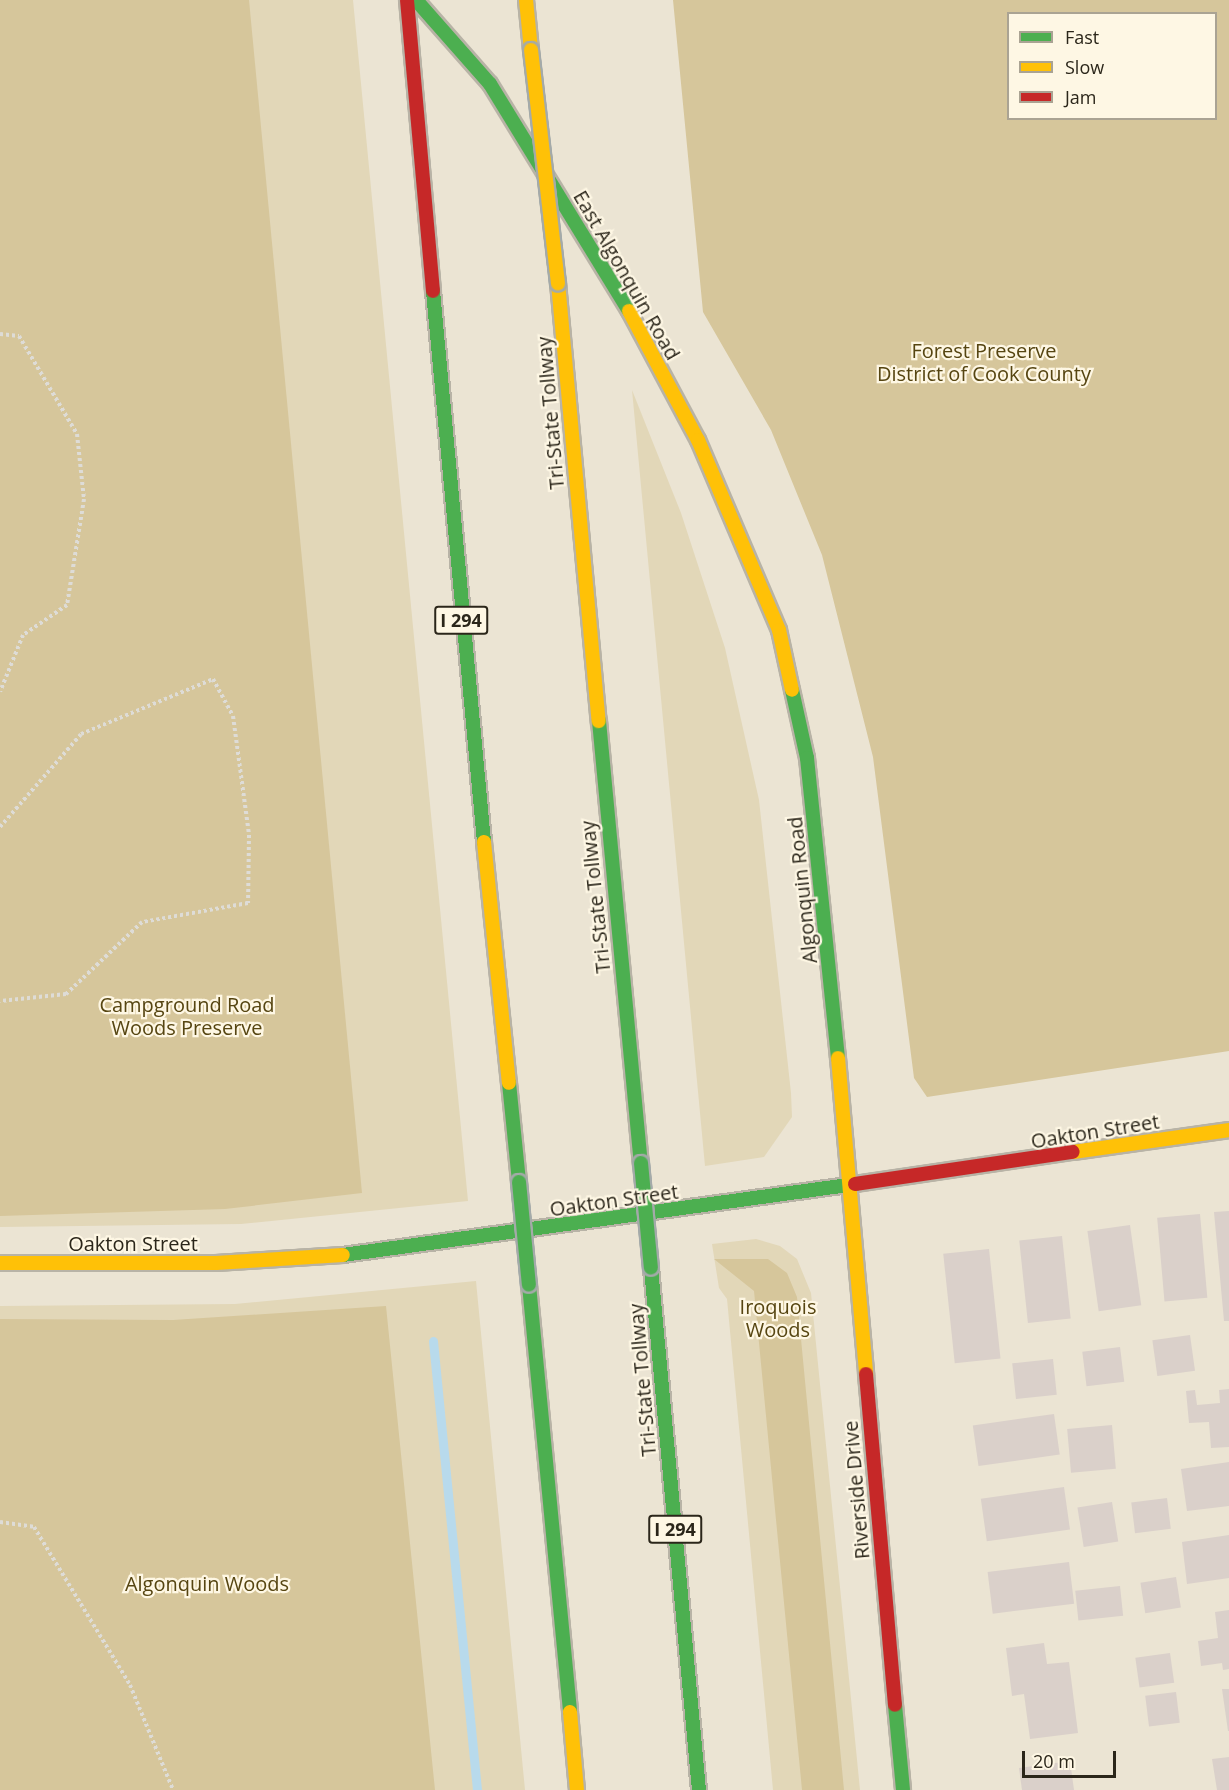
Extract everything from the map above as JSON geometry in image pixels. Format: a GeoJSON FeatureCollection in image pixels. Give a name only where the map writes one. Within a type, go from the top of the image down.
{"type":"FeatureCollection","features":[{"type":"Feature","properties":{"kind":"main road","name":"I 294"},"geometry":{"type":"LineString","coordinates":[[407,0],[460,603],[519,1182],[577,1790]]}},
{"type":"Feature","properties":{"kind":"main road","name":"East Algonquin Road"},"geometry":{"type":"LineString","coordinates":[[417,0],[490,84],[634,319],[698,440],[766,592]]}},
{"type":"Feature","properties":{"kind":"main road","name":"Tri-State Tollway"},"geometry":{"type":"LineString","coordinates":[[526,0],[558,283],[699,1790]]}},
{"type":"Feature","properties":{"kind":"main road","name":"Algonquin Road"},"geometry":{"type":"LineString","coordinates":[[766,592],[807,758],[852,1187]]}},
{"type":"Feature","properties":{"kind":"main road","name":"Oakton Street"},"geometry":{"type":"LineString","coordinates":[[0,1263],[307,1259],[852,1187],[1229,1130]]}},
{"type":"Feature","properties":{"kind":"main road","name":"Riverside Drive"},"geometry":{"type":"LineString","coordinates":[[852,1187],[903,1790]]}},
{"type":"Feature","properties":{"kind":"path"},"geometry":{"type":"LineString","coordinates":[[0,334],[19,336],[77,434],[84,499],[67,605],[23,635],[0,692]]}},
{"type":"Feature","properties":{"kind":"path"},"geometry":{"type":"LineString","coordinates":[[0,827],[81,734],[213,679],[233,716],[249,835],[248,903],[142,922],[66,994],[0,1001]]}},
{"type":"Feature","properties":{"kind":"path"},"geometry":{"type":"LineString","coordinates":[[0,1522],[34,1527],[130,1685],[173,1790]]}},
{"type":"Feature","properties":{"kind":"green space","name":"Campground Road Woods Preserve"},"geometry":{"type":"Polygon","coordinates":[[[0,0],[353,0],[468,1201],[241,1224],[0,1227],[0,0]]]}},
{"type":"Feature","properties":{"kind":"green space","name":"Campground Road Woods Preserve"},"geometry":{"type":"Polygon","coordinates":[[[0,0],[249,0],[362,1193],[225,1209],[0,1216],[0,0]]]}},
{"type":"Feature","properties":{"kind":"green space","name":"Forest Preserve District of Cook County"},"geometry":{"type":"Polygon","coordinates":[[[673,0],[1229,0],[1229,1051],[927,1097],[914,1078],[873,757],[822,555],[771,430],[703,312],[673,0]]]}},
{"type":"Feature","properties":{"kind":"green space"},"geometry":{"type":"Polygon","coordinates":[[[632,390],[681,513],[725,648],[759,800],[791,1093],[792,1117],[764,1157],[705,1166],[632,390]]]}},
{"type":"Feature","properties":{"kind":"green space"},"geometry":{"type":"Polygon","coordinates":[[[756,1239],[780,1246],[797,1259],[811,1293],[860,1790],[773,1790],[727,1299],[719,1288],[712,1244],[756,1239]]]}},
{"type":"Feature","properties":{"kind":"green space","name":"Iroquois Woods"},"geometry":{"type":"Polygon","coordinates":[[[714,1259],[768,1259],[787,1273],[797,1297],[844,1790],[802,1790],[754,1291],[714,1259]]]}},
{"type":"Feature","properties":{"kind":"green space","name":"Algonquin Woods"},"geometry":{"type":"Polygon","coordinates":[[[476,1281],[525,1790],[0,1790],[0,1306],[235,1304],[476,1281]]]}},
{"type":"Feature","properties":{"kind":"green space","name":"Algonquin Woods"},"geometry":{"type":"Polygon","coordinates":[[[386,1306],[435,1790],[0,1790],[0,1319],[173,1320],[386,1306]]]}},
{"type":"Feature","properties":{"kind":"building"},"geometry":{"type":"Polygon","coordinates":[[[1229,1211],[1229,1321],[1224,1321],[1214,1212],[1229,1211]]]}},
{"type":"Feature","properties":{"kind":"building"},"geometry":{"type":"Polygon","coordinates":[[[1200,1214],[1207,1298],[1164,1301],[1157,1218],[1200,1214]]]}},
{"type":"Feature","properties":{"kind":"building"},"geometry":{"type":"Polygon","coordinates":[[[1130,1225],[1141,1305],[1099,1311],[1087,1231],[1130,1225]]]}},
{"type":"Feature","properties":{"kind":"building"},"geometry":{"type":"Polygon","coordinates":[[[1062,1236],[1071,1319],[1028,1323],[1019,1240],[1062,1236]]]}},
{"type":"Feature","properties":{"kind":"building"},"geometry":{"type":"Polygon","coordinates":[[[989,1249],[1000,1358],[955,1363],[943,1254],[989,1249]]]}},
{"type":"Feature","properties":{"kind":"building"},"geometry":{"type":"Polygon","coordinates":[[[1190,1335],[1195,1371],[1157,1376],[1152,1340],[1190,1335]]]}},
{"type":"Feature","properties":{"kind":"building"},"geometry":{"type":"Polygon","coordinates":[[[1120,1347],[1124,1382],[1087,1386],[1082,1352],[1120,1347]]]}},
{"type":"Feature","properties":{"kind":"building"},"geometry":{"type":"Polygon","coordinates":[[[1053,1359],[1057,1395],[1016,1399],[1012,1363],[1053,1359]]]}},
{"type":"Feature","properties":{"kind":"building"},"geometry":{"type":"Polygon","coordinates":[[[1229,1389],[1229,1447],[1211,1448],[1209,1422],[1189,1423],[1186,1391],[1195,1390],[1197,1405],[1220,1403],[1219,1390],[1229,1389]]]}},
{"type":"Feature","properties":{"kind":"building"},"geometry":{"type":"Polygon","coordinates":[[[1054,1414],[1060,1455],[979,1466],[973,1425],[1054,1414]]]}},
{"type":"Feature","properties":{"kind":"building"},"geometry":{"type":"Polygon","coordinates":[[[1112,1425],[1116,1469],[1071,1473],[1067,1429],[1112,1425]]]}},
{"type":"Feature","properties":{"kind":"building"},"geometry":{"type":"Polygon","coordinates":[[[1229,1462],[1229,1506],[1187,1511],[1181,1469],[1229,1462]]]}},
{"type":"Feature","properties":{"kind":"building"},"geometry":{"type":"Polygon","coordinates":[[[1064,1487],[1070,1530],[987,1541],[981,1499],[1064,1487]]]}},
{"type":"Feature","properties":{"kind":"building"},"geometry":{"type":"Polygon","coordinates":[[[1167,1498],[1171,1529],[1135,1533],[1131,1502],[1167,1498]]]}},
{"type":"Feature","properties":{"kind":"building"},"geometry":{"type":"Polygon","coordinates":[[[1112,1502],[1118,1542],[1084,1547],[1077,1507],[1112,1502]]]}},
{"type":"Feature","properties":{"kind":"building"},"geometry":{"type":"Polygon","coordinates":[[[1229,1535],[1229,1578],[1187,1584],[1182,1542],[1229,1535]]]}},
{"type":"Feature","properties":{"kind":"building"},"geometry":{"type":"Polygon","coordinates":[[[1069,1562],[1074,1604],[993,1614],[988,1572],[1069,1562]]]}},
{"type":"Feature","properties":{"kind":"building"},"geometry":{"type":"Polygon","coordinates":[[[1176,1577],[1181,1608],[1145,1613],[1140,1583],[1176,1577]]]}},
{"type":"Feature","properties":{"kind":"building"},"geometry":{"type":"Polygon","coordinates":[[[1120,1586],[1123,1616],[1078,1621],[1075,1591],[1120,1586]]]}},
{"type":"Feature","properties":{"kind":"building"},"geometry":{"type":"Polygon","coordinates":[[[1229,1610],[1229,1669],[1223,1670],[1222,1663],[1201,1666],[1198,1641],[1218,1638],[1215,1612],[1229,1610]]]}},
{"type":"Feature","properties":{"kind":"building"},"geometry":{"type":"Polygon","coordinates":[[[1044,1643],[1047,1664],[1069,1662],[1078,1733],[1030,1739],[1024,1694],[1012,1696],[1006,1648],[1044,1643]]]}},
{"type":"Feature","properties":{"kind":"building"},"geometry":{"type":"Polygon","coordinates":[[[1170,1653],[1174,1683],[1140,1688],[1135,1658],[1170,1653]]]}},
{"type":"Feature","properties":{"kind":"building"},"geometry":{"type":"Polygon","coordinates":[[[1222,1689],[1229,1689],[1229,1731],[1228,1731],[1222,1689]]]}},
{"type":"Feature","properties":{"kind":"building"},"geometry":{"type":"Polygon","coordinates":[[[1176,1692],[1180,1723],[1149,1727],[1145,1696],[1176,1692]]]}},
{"type":"Feature","properties":{"kind":"building"},"geometry":{"type":"Polygon","coordinates":[[[1229,1757],[1229,1790],[1217,1790],[1212,1759],[1229,1757]]]}},
{"type":"Feature","properties":{"kind":"building"},"geometry":{"type":"Polygon","coordinates":[[[1070,1761],[1074,1790],[1022,1790],[1019,1768],[1070,1761]]]}},
{"type":"Feature","properties":{"kind":"waterway"},"geometry":{"type":"LineString","coordinates":[[433,1341],[477,1790]]}},
{"type":"Feature","properties":{"kind":"traffic: fast"},"geometry":{"type":"LineString","coordinates":[[416,0],[490,84],[629,311]]}},
{"type":"Feature","properties":{"kind":"traffic: fast"},"geometry":{"type":"LineString","coordinates":[[433,291],[484,842]]}},
{"type":"Feature","properties":{"kind":"traffic: fast"},"geometry":{"type":"LineString","coordinates":[[792,690],[807,758],[838,1058]]}},
{"type":"Feature","properties":{"kind":"traffic: fast"},"geometry":{"type":"LineString","coordinates":[[599,721],[641,1163]]}},
{"type":"Feature","properties":{"kind":"traffic: fast"},"geometry":{"type":"LineString","coordinates":[[509,1083],[519,1182]]}},
{"type":"Feature","properties":{"kind":"traffic: fast"},"geometry":{"type":"LineString","coordinates":[[641,1163],[651,1268]]}},
{"type":"Feature","properties":{"kind":"traffic: fast"},"geometry":{"type":"LineString","coordinates":[[519,1182],[529,1285]]}},
{"type":"Feature","properties":{"kind":"traffic: fast"},"geometry":{"type":"LineString","coordinates":[[343,1255],[855,1184]]}},
{"type":"Feature","properties":{"kind":"traffic: fast"},"geometry":{"type":"LineString","coordinates":[[651,1268],[699,1790]]}},
{"type":"Feature","properties":{"kind":"traffic: fast"},"geometry":{"type":"LineString","coordinates":[[529,1285],[570,1712]]}},
{"type":"Feature","properties":{"kind":"traffic: fast"},"geometry":{"type":"LineString","coordinates":[[895,1705],[903,1790]]}},
{"type":"Feature","properties":{"kind":"traffic: slow"},"geometry":{"type":"LineString","coordinates":[[526,0],[531,50]]}},
{"type":"Feature","properties":{"kind":"traffic: slow"},"geometry":{"type":"LineString","coordinates":[[531,50],[558,283]]}},
{"type":"Feature","properties":{"kind":"traffic: slow"},"geometry":{"type":"LineString","coordinates":[[558,283],[599,721]]}},
{"type":"Feature","properties":{"kind":"traffic: slow"},"geometry":{"type":"LineString","coordinates":[[629,311],[698,440],[779,630],[792,690]]}},
{"type":"Feature","properties":{"kind":"traffic: slow"},"geometry":{"type":"LineString","coordinates":[[484,842],[509,1083]]}},
{"type":"Feature","properties":{"kind":"traffic: slow"},"geometry":{"type":"LineString","coordinates":[[838,1058],[866,1374]]}},
{"type":"Feature","properties":{"kind":"traffic: slow"},"geometry":{"type":"LineString","coordinates":[[1073,1152],[1229,1130]]}},
{"type":"Feature","properties":{"kind":"traffic: slow"},"geometry":{"type":"LineString","coordinates":[[0,1263],[216,1263],[343,1255]]}},
{"type":"Feature","properties":{"kind":"traffic: slow"},"geometry":{"type":"LineString","coordinates":[[570,1712],[577,1790]]}},
{"type":"Feature","properties":{"kind":"traffic: jam"},"geometry":{"type":"LineString","coordinates":[[407,0],[433,291]]}},
{"type":"Feature","properties":{"kind":"traffic: jam"},"geometry":{"type":"LineString","coordinates":[[855,1184],[1073,1152]]}},
{"type":"Feature","properties":{"kind":"traffic: jam"},"geometry":{"type":"LineString","coordinates":[[866,1374],[895,1705]]}}]}
